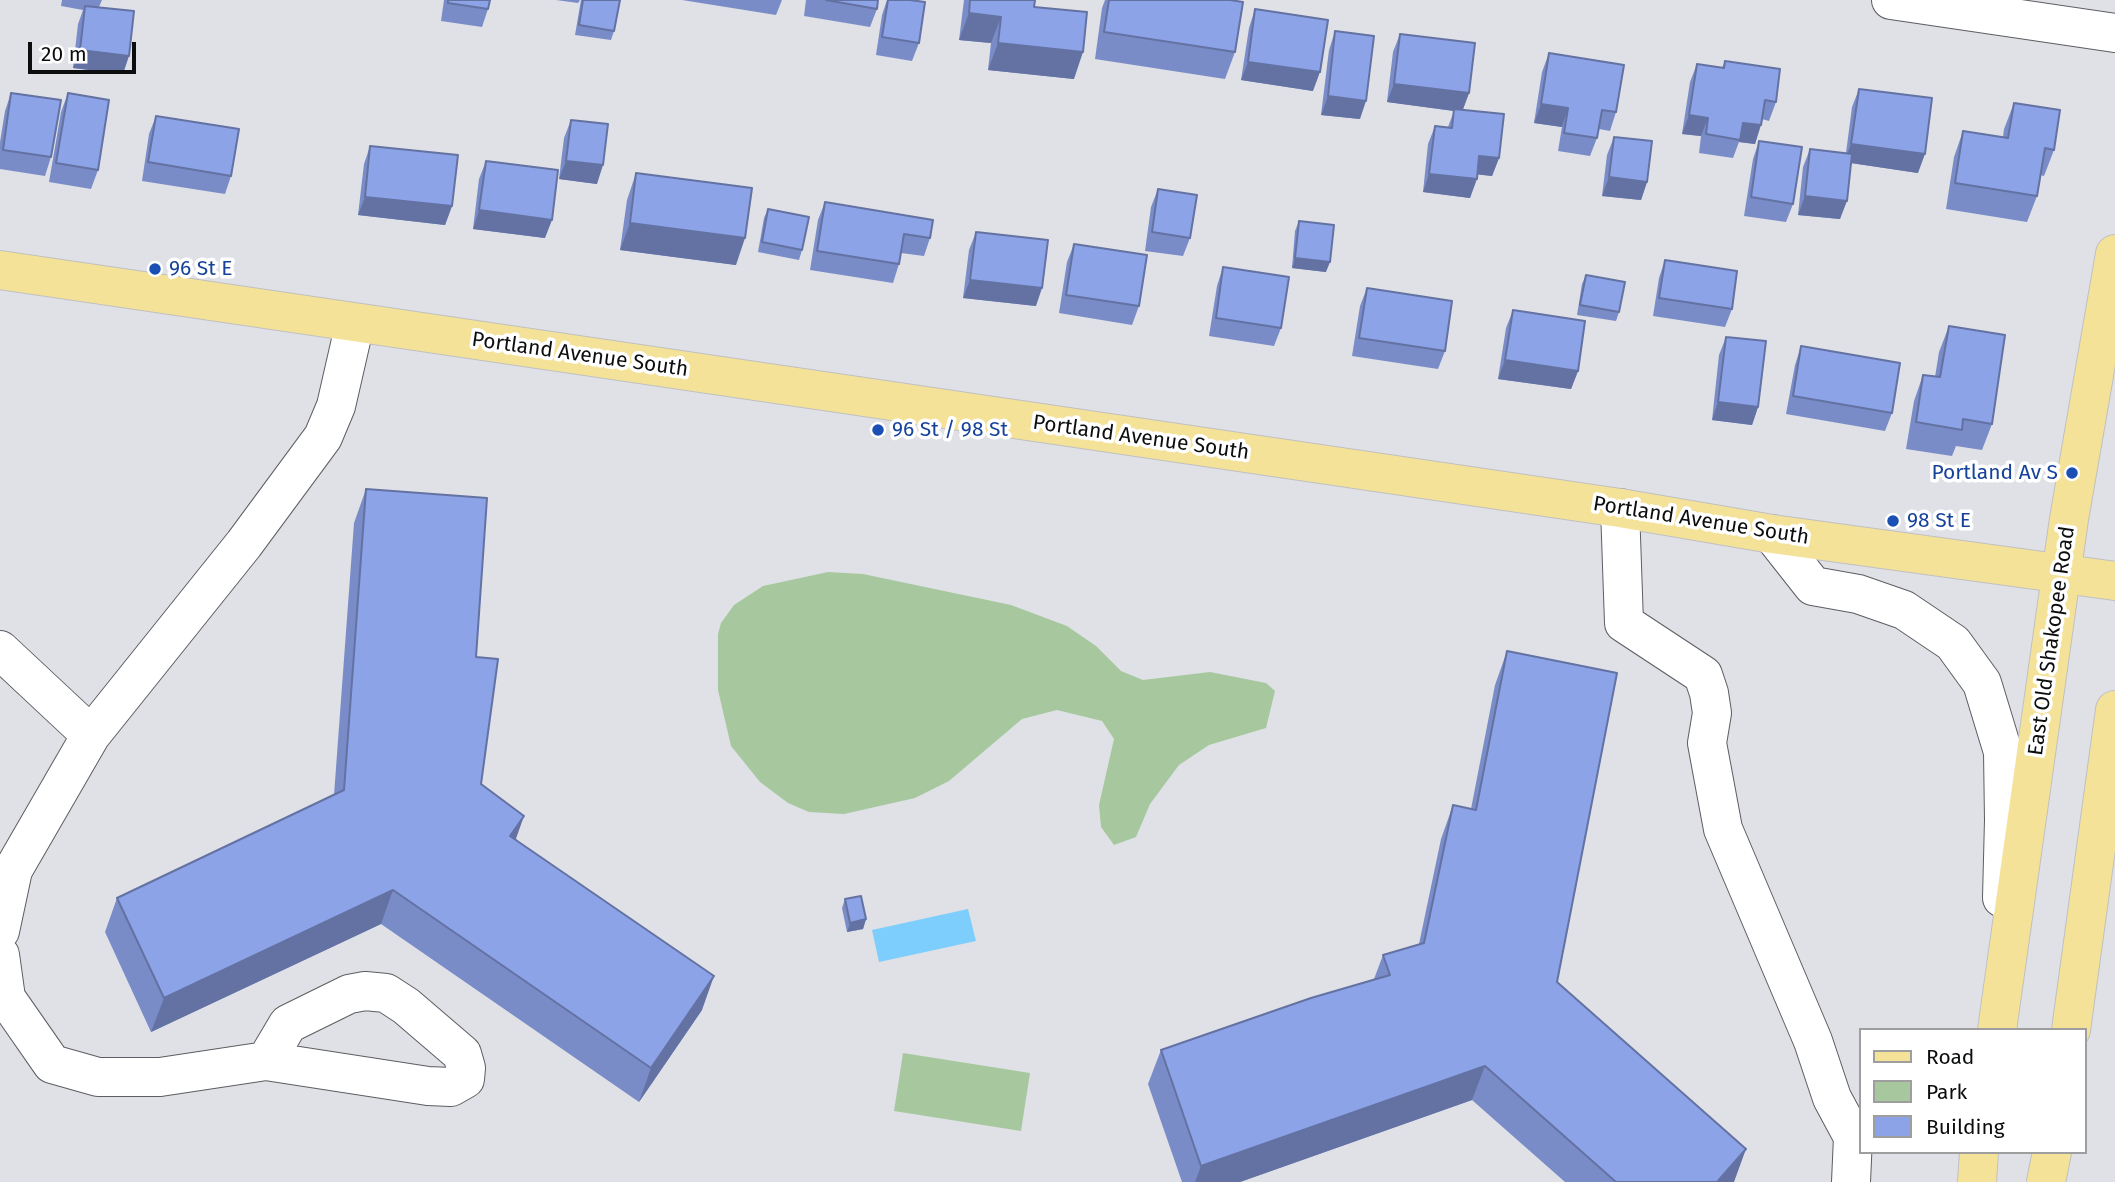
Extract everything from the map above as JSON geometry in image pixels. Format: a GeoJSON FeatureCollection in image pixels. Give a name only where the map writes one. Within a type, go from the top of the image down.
{"type":"FeatureCollection","features":[{"type":"Feature","properties":{"kind":"main road","name":"East Old Shakopee Road"},"geometry":{"type":"LineString","coordinates":[[1997,1028],[2062,573],[2115,254]]}},
{"type":"Feature","properties":{"kind":"main road","name":"Portland Avenue South"},"geometry":{"type":"LineString","coordinates":[[0,270],[1620,508],[1772,534],[2115,580]]}},
{"type":"Feature","properties":{"kind":"main road"},"geometry":{"type":"LineString","coordinates":[[2071,1028],[2115,710]]}},
{"type":"Feature","properties":{"kind":"main road"},"geometry":{"type":"LineString","coordinates":[[1977,1182],[1979,1154]]}},
{"type":"Feature","properties":{"kind":"main road"},"geometry":{"type":"LineString","coordinates":[[2046,1182],[2052,1154]]}},
{"type":"Feature","properties":{"kind":"street"},"geometry":{"type":"LineString","coordinates":[[1891,0],[2115,33]]}},
{"type":"Feature","properties":{"kind":"street"},"geometry":{"type":"LineString","coordinates":[[0,931],[13,870],[91,735],[244,544],[323,437],[336,406],[355,323]]}},
{"type":"Feature","properties":{"kind":"street"},"geometry":{"type":"LineString","coordinates":[[1620,508],[1624,624],[1703,675],[1712,713],[1707,743],[1723,829],[1813,1041],[1832,1098],[1857,1137],[1851,1182]]}},
{"type":"Feature","properties":{"kind":"street"},"geometry":{"type":"LineString","coordinates":[[1772,534],[1813,586],[1858,594],[1904,610],[1953,643],[1982,683],[2003,752],[2004,820],[1997,1028]]}},
{"type":"Feature","properties":{"kind":"street"},"geometry":{"type":"LineString","coordinates":[[0,650],[91,735]]}},
{"type":"Feature","properties":{"kind":"street"},"geometry":{"type":"LineString","coordinates":[[0,955],[6,998],[52,1064],[97,1077],[160,1077],[266,1061]]}},
{"type":"Feature","properties":{"kind":"green space"},"geometry":{"type":"Polygon","coordinates":[[[828,572],[863,574],[1011,605],[1067,626],[1096,646],[1121,671],[1143,680],[1210,672],[1266,683],[1275,691],[1266,728],[1209,745],[1179,765],[1150,804],[1136,837],[1114,845],[1101,827],[1099,805],[1114,739],[1102,721],[1057,710],[1022,719],[949,781],[915,798],[844,814],[809,812],[788,803],[760,782],[731,746],[718,690],[718,634],[721,623],[734,605],[763,586],[828,572]]]}},
{"type":"Feature","properties":{"kind":"green space"},"geometry":{"type":"Polygon","coordinates":[[[903,1053],[1030,1073],[1021,1131],[894,1111],[903,1053]]]}},
{"type":"Feature","properties":{"kind":"water"},"geometry":{"type":"Polygon","coordinates":[[[968,909],[976,941],[879,962],[872,930],[968,909]]]}},
{"type":"Feature","properties":{"kind":"building"},"geometry":{"type":"Polygon","coordinates":[[[448,0],[490,0],[488,9],[448,3],[448,0]]]}},
{"type":"Feature","properties":{"kind":"building"},"geometry":{"type":"Polygon","coordinates":[[[583,0],[620,0],[614,31],[579,25],[583,0]]]}},
{"type":"Feature","properties":{"kind":"building"},"geometry":{"type":"Polygon","coordinates":[[[826,0],[878,0],[877,9],[826,0]]]}},
{"type":"Feature","properties":{"kind":"building"},"geometry":{"type":"Polygon","coordinates":[[[888,0],[925,2],[919,43],[882,37],[888,0]]]}},
{"type":"Feature","properties":{"kind":"building"},"geometry":{"type":"Polygon","coordinates":[[[970,0],[1035,0],[1034,7],[1087,12],[1083,52],[998,43],[1001,17],[969,13],[970,0]]]}},
{"type":"Feature","properties":{"kind":"building"},"geometry":{"type":"Polygon","coordinates":[[[1109,0],[1243,2],[1235,52],[1104,32],[1109,0]]]}},
{"type":"Feature","properties":{"kind":"building"},"geometry":{"type":"Polygon","coordinates":[[[85,6],[134,11],[129,56],[80,50],[85,6]]]}},
{"type":"Feature","properties":{"kind":"building"},"geometry":{"type":"Polygon","coordinates":[[[1255,9],[1328,20],[1320,72],[1248,62],[1255,9]]]}},
{"type":"Feature","properties":{"kind":"building"},"geometry":{"type":"Polygon","coordinates":[[[1335,31],[1374,36],[1366,101],[1328,96],[1335,31]]]}},
{"type":"Feature","properties":{"kind":"building"},"geometry":{"type":"Polygon","coordinates":[[[1400,34],[1475,43],[1469,93],[1394,84],[1400,34]]]}},
{"type":"Feature","properties":{"kind":"building"},"geometry":{"type":"Polygon","coordinates":[[[1549,53],[1624,65],[1616,112],[1602,110],[1597,138],[1564,133],[1568,108],[1541,104],[1549,53]]]}},
{"type":"Feature","properties":{"kind":"building"},"geometry":{"type":"Polygon","coordinates":[[[1725,61],[1780,69],[1776,102],[1765,100],[1761,125],[1743,123],[1740,140],[1706,134],[1708,118],[1689,115],[1697,64],[1724,68],[1725,61]]]}},
{"type":"Feature","properties":{"kind":"building"},"geometry":{"type":"Polygon","coordinates":[[[1859,89],[1932,98],[1925,154],[1851,144],[1859,89]]]}},
{"type":"Feature","properties":{"kind":"building"},"geometry":{"type":"Polygon","coordinates":[[[11,93],[61,100],[51,157],[3,150],[11,93]]]}},
{"type":"Feature","properties":{"kind":"building"},"geometry":{"type":"Polygon","coordinates":[[[68,93],[109,100],[98,170],[56,163],[68,93]]]}},
{"type":"Feature","properties":{"kind":"building"},"geometry":{"type":"Polygon","coordinates":[[[2014,103],[2060,110],[2054,150],[2045,148],[2037,196],[1955,183],[1963,131],[2008,138],[2014,103]]]}},
{"type":"Feature","properties":{"kind":"building"},"geometry":{"type":"Polygon","coordinates":[[[1454,109],[1504,114],[1499,158],[1479,156],[1477,179],[1429,174],[1435,126],[1452,128],[1454,109]]]}},
{"type":"Feature","properties":{"kind":"building"},"geometry":{"type":"Polygon","coordinates":[[[156,116],[239,129],[231,176],[148,162],[156,116]]]}},
{"type":"Feature","properties":{"kind":"building"},"geometry":{"type":"Polygon","coordinates":[[[571,120],[608,124],[603,165],[566,161],[571,120]]]}},
{"type":"Feature","properties":{"kind":"building"},"geometry":{"type":"Polygon","coordinates":[[[1614,137],[1652,141],[1647,182],[1609,177],[1614,137]]]}},
{"type":"Feature","properties":{"kind":"building"},"geometry":{"type":"Polygon","coordinates":[[[1759,141],[1802,147],[1793,204],[1751,197],[1759,141]]]}},
{"type":"Feature","properties":{"kind":"building"},"geometry":{"type":"Polygon","coordinates":[[[370,146],[458,155],[452,206],[365,197],[370,146]]]}},
{"type":"Feature","properties":{"kind":"building"},"geometry":{"type":"Polygon","coordinates":[[[1810,149],[1852,154],[1847,201],[1805,196],[1810,149]]]}},
{"type":"Feature","properties":{"kind":"building"},"geometry":{"type":"Polygon","coordinates":[[[486,161],[558,170],[552,220],[479,210],[486,161]]]}},
{"type":"Feature","properties":{"kind":"building"},"geometry":{"type":"Polygon","coordinates":[[[636,173],[752,188],[745,238],[630,223],[636,173]]]}},
{"type":"Feature","properties":{"kind":"building"},"geometry":{"type":"Polygon","coordinates":[[[1158,189],[1197,195],[1190,238],[1152,232],[1158,189]]]}},
{"type":"Feature","properties":{"kind":"building"},"geometry":{"type":"Polygon","coordinates":[[[825,202],[933,220],[930,238],[904,234],[899,264],[817,251],[825,202]]]}},
{"type":"Feature","properties":{"kind":"building"},"geometry":{"type":"Polygon","coordinates":[[[768,209],[809,217],[802,250],[762,242],[768,209]]]}},
{"type":"Feature","properties":{"kind":"building"},"geometry":{"type":"Polygon","coordinates":[[[1299,221],[1334,225],[1330,262],[1295,258],[1299,221]]]}},
{"type":"Feature","properties":{"kind":"building"},"geometry":{"type":"Polygon","coordinates":[[[976,232],[1048,240],[1042,288],[970,280],[976,232]]]}},
{"type":"Feature","properties":{"kind":"building"},"geometry":{"type":"Polygon","coordinates":[[[1074,244],[1147,255],[1139,306],[1066,295],[1074,244]]]}},
{"type":"Feature","properties":{"kind":"building"},"geometry":{"type":"Polygon","coordinates":[[[1665,260],[1737,271],[1732,309],[1659,298],[1665,260]]]}},
{"type":"Feature","properties":{"kind":"building"},"geometry":{"type":"Polygon","coordinates":[[[1223,267],[1289,277],[1281,328],[1216,318],[1223,267]]]}},
{"type":"Feature","properties":{"kind":"building"},"geometry":{"type":"Polygon","coordinates":[[[1586,275],[1625,282],[1619,312],[1580,305],[1586,275]]]}},
{"type":"Feature","properties":{"kind":"building"},"geometry":{"type":"Polygon","coordinates":[[[1367,288],[1452,301],[1445,351],[1359,338],[1367,288]]]}},
{"type":"Feature","properties":{"kind":"building"},"geometry":{"type":"Polygon","coordinates":[[[1513,310],[1585,321],[1578,371],[1505,360],[1513,310]]]}},
{"type":"Feature","properties":{"kind":"building"},"geometry":{"type":"Polygon","coordinates":[[[1949,326],[2005,335],[1992,424],[1963,419],[1962,430],[1916,422],[1923,375],[1940,377],[1949,326]]]}},
{"type":"Feature","properties":{"kind":"building"},"geometry":{"type":"Polygon","coordinates":[[[1726,337],[1766,341],[1758,407],[1718,402],[1726,337]]]}},
{"type":"Feature","properties":{"kind":"building"},"geometry":{"type":"Polygon","coordinates":[[[1801,346],[1900,363],[1892,413],[1793,396],[1801,346]]]}},
{"type":"Feature","properties":{"kind":"building"},"geometry":{"type":"Polygon","coordinates":[[[366,489],[487,498],[476,657],[498,659],[481,784],[524,816],[510,836],[714,976],[651,1068],[393,890],[164,998],[117,898],[344,790],[366,489]]]}},
{"type":"Feature","properties":{"kind":"building"},"geometry":{"type":"Polygon","coordinates":[[[1507,651],[1617,673],[1557,982],[1746,1149],[1717,1182],[1616,1182],[1485,1066],[1201,1166],[1161,1050],[1311,998],[1390,975],[1383,955],[1424,943],[1453,805],[1476,810],[1507,651]]]}},
{"type":"Feature","properties":{"kind":"building"},"geometry":{"type":"Polygon","coordinates":[[[861,896],[866,919],[850,923],[845,899],[861,896]]]}},
{"type":"Feature","properties":{"kind":"place","name":"96 St E"},"geometry":{"type":"Point","coordinates":[155,269]}},
{"type":"Feature","properties":{"kind":"place","name":"96 St / 98 St"},"geometry":{"type":"Point","coordinates":[878,430]}},
{"type":"Feature","properties":{"kind":"place","name":"Portland Av S"},"geometry":{"type":"Point","coordinates":[2072,473]}},
{"type":"Feature","properties":{"kind":"place","name":"98 St E"},"geometry":{"type":"Point","coordinates":[1893,521]}}]}
